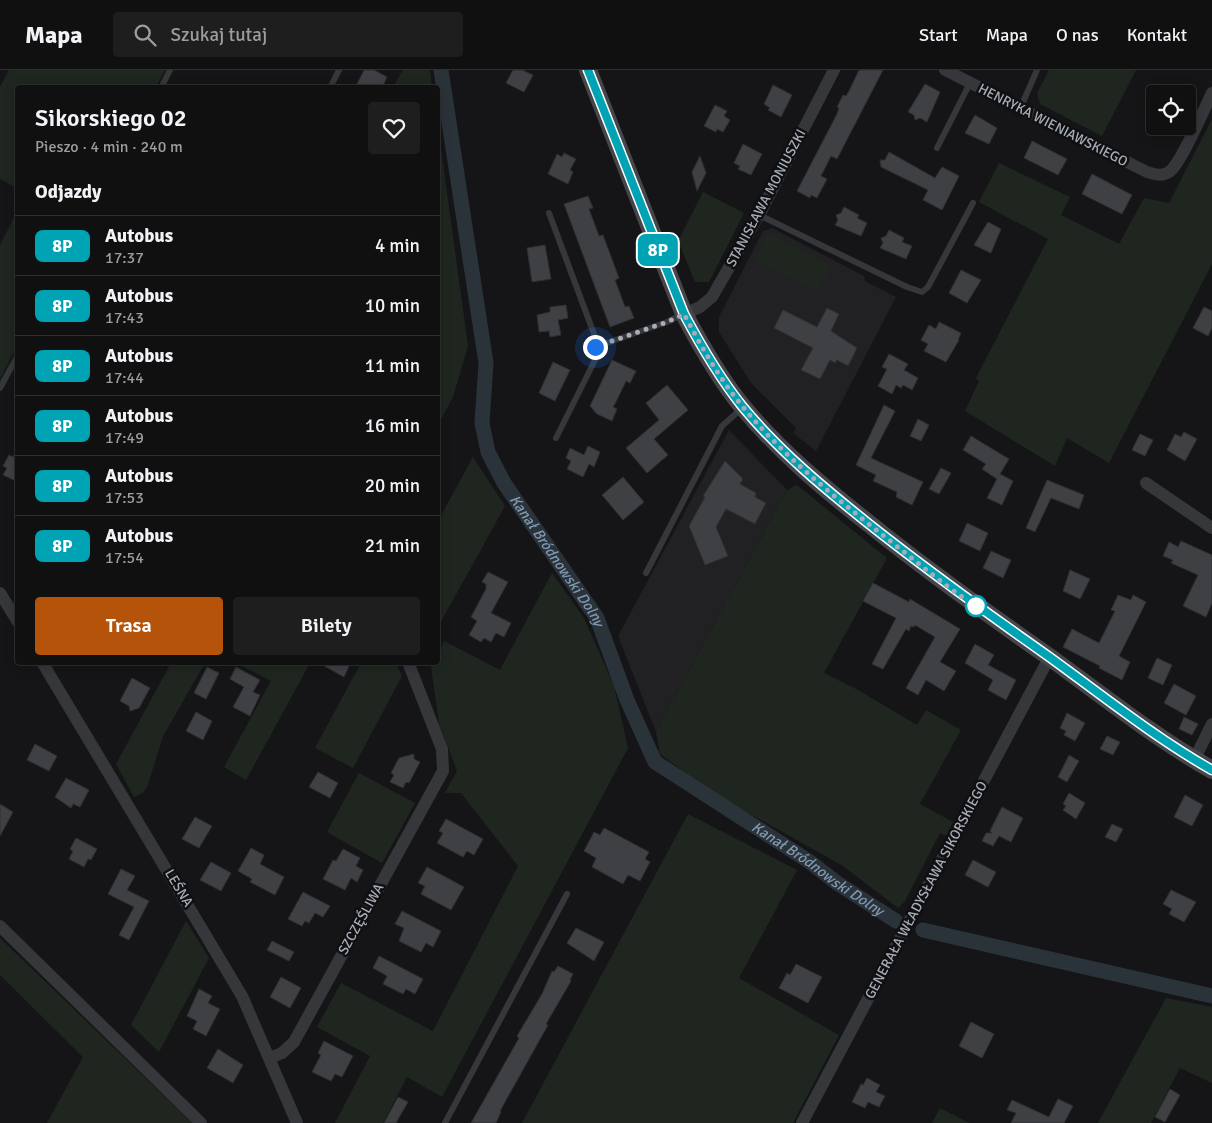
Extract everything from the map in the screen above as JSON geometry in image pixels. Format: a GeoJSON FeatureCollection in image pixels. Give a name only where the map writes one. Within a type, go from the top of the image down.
{"type":"FeatureCollection","features":[{"type":"Feature","properties":{"kind":"main road"},"geometry":{"type":"LineString","coordinates":[[588,70],[684,314],[704,351],[743,407],[799,466],[952,590],[1194,760],[1212,770]]}},
{"type":"Feature","properties":{"kind":"street","name":"STANISŁAWA MONIUSZKI"},"geometry":{"type":"LineString","coordinates":[[684,314],[700,307],[712,297],[759,214],[834,70]]}},
{"type":"Feature","properties":{"kind":"street","name":"HENRYKA WIENIAWSKIEGO"},"geometry":{"type":"LineString","coordinates":[[945,70],[1146,172],[1163,175],[1175,166],[1212,93]]}},
{"type":"Feature","properties":{"kind":"street"},"geometry":{"type":"LineString","coordinates":[[1146,483],[1212,528]]}},
{"type":"Feature","properties":{"kind":"street"},"geometry":{"type":"LineString","coordinates":[[0,593],[15,617]]}},
{"type":"Feature","properties":{"kind":"street","name":"GENERAŁA WŁADYSŁAWA SIKORSKIEGO"},"geometry":{"type":"LineString","coordinates":[[802,1123],[1049,658]]}},
{"type":"Feature","properties":{"kind":"street","name":"LEŚNA"},"geometry":{"type":"LineString","coordinates":[[44,665],[242,996],[297,1123]]}},
{"type":"Feature","properties":{"kind":"street","name":"SZCZĘŚLIWA"},"geometry":{"type":"LineString","coordinates":[[270,1058],[282,1053],[294,1042],[443,771],[442,749],[409,665]]}},
{"type":"Feature","properties":{"kind":"street"},"geometry":{"type":"LineString","coordinates":[[1194,760],[1212,724]]}},
{"type":"Feature","properties":{"kind":"street"},"geometry":{"type":"LineString","coordinates":[[0,926],[201,1123]]}},
{"type":"Feature","properties":{"kind":"lane"},"geometry":{"type":"LineString","coordinates":[[162,85],[170,70]]}},
{"type":"Feature","properties":{"kind":"lane"},"geometry":{"type":"LineString","coordinates":[[332,85],[339,70]]}},
{"type":"Feature","properties":{"kind":"lane"},"geometry":{"type":"LineString","coordinates":[[1020,109],[1037,70]]}},
{"type":"Feature","properties":{"kind":"lane"},"geometry":{"type":"LineString","coordinates":[[937,148],[970,84]]}},
{"type":"Feature","properties":{"kind":"lane"},"geometry":{"type":"LineString","coordinates":[[759,214],[907,287],[922,292],[928,287],[973,203]]}},
{"type":"Feature","properties":{"kind":"lane"},"geometry":{"type":"LineString","coordinates":[[550,213],[594,334],[595,347],[595,360],[556,438]]}},
{"type":"Feature","properties":{"kind":"lane"},"geometry":{"type":"LineString","coordinates":[[595,347],[667,322],[684,314]]}},
{"type":"Feature","properties":{"kind":"lane"},"geometry":{"type":"LineString","coordinates":[[0,388],[15,360]]}},
{"type":"Feature","properties":{"kind":"lane"},"geometry":{"type":"LineString","coordinates":[[646,573],[722,426],[743,407]]}},
{"type":"Feature","properties":{"kind":"lane"},"geometry":{"type":"LineString","coordinates":[[445,1123],[567,894]]}},
{"type":"Feature","properties":{"kind":"shaded area"},"geometry":{"type":"Polygon","coordinates":[[[9,70],[165,70],[157,85],[15,85],[15,187],[0,179],[0,87],[9,70]]]}},
{"type":"Feature","properties":{"kind":"shaded area"},"geometry":{"type":"Polygon","coordinates":[[[403,70],[430,70],[432,85],[394,85],[403,70]]]}},
{"type":"Feature","properties":{"kind":"shaded area"},"geometry":{"type":"Polygon","coordinates":[[[1049,70],[1136,70],[1102,136],[1040,104],[1037,93],[1049,70]]]}},
{"type":"Feature","properties":{"kind":"shaded area"},"geometry":{"type":"Polygon","coordinates":[[[1212,119],[1212,264],[1109,463],[1067,438],[1055,466],[965,411],[979,381],[976,378],[1048,239],[979,202],[999,163],[1070,197],[1061,215],[1119,244],[1144,198],[1169,203],[1212,119]]]}},
{"type":"Feature","properties":{"kind":"shaded area"},"geometry":{"type":"Polygon","coordinates":[[[440,142],[468,346],[453,397],[440,421],[440,142]]]}},
{"type":"Feature","properties":{"kind":"shaded area"},"geometry":{"type":"Polygon","coordinates":[[[703,192],[744,213],[709,282],[695,282],[678,241],[703,192]]]}},
{"type":"Feature","properties":{"kind":"shaded area"},"geometry":{"type":"Polygon","coordinates":[[[15,216],[15,350],[0,379],[0,245],[15,216]]]}},
{"type":"Feature","properties":{"kind":"shaded area"},"geometry":{"type":"Polygon","coordinates":[[[772,228],[864,276],[865,281],[896,297],[816,451],[793,433],[796,428],[751,383],[719,332],[719,317],[763,231],[772,228]]]}},
{"type":"Feature","properties":{"kind":"shaded area"},"geometry":{"type":"Polygon","coordinates":[[[768,233],[831,265],[817,292],[754,260],[768,233]]]}},
{"type":"Feature","properties":{"kind":"shaded area"},"geometry":{"type":"Polygon","coordinates":[[[729,430],[787,490],[656,732],[618,636],[729,430]]]}},
{"type":"Feature","properties":{"kind":"shaded area"},"geometry":{"type":"Polygon","coordinates":[[[473,457],[505,506],[440,623],[440,517],[473,457]]]}},
{"type":"Feature","properties":{"kind":"shaded area"},"geometry":{"type":"Polygon","coordinates":[[[797,485],[887,558],[824,673],[858,690],[917,725],[926,710],[961,730],[920,804],[953,822],[946,836],[940,833],[905,901],[898,908],[843,866],[713,793],[660,754],[656,732],[787,490],[797,485]]]}},
{"type":"Feature","properties":{"kind":"shaded area"},"geometry":{"type":"Polygon","coordinates":[[[552,573],[584,618],[614,686],[628,748],[442,1097],[407,1077],[383,1123],[335,1123],[370,1056],[317,1027],[341,983],[433,1031],[518,866],[461,793],[445,793],[457,771],[439,723],[431,667],[432,665],[440,665],[440,650],[444,641],[500,670],[552,573]]]}},
{"type":"Feature","properties":{"kind":"shaded area"},"geometry":{"type":"Polygon","coordinates":[[[170,665],[204,665],[163,736],[148,785],[143,793],[134,797],[116,764],[170,665]]]}},
{"type":"Feature","properties":{"kind":"shaded area"},"geometry":{"type":"Polygon","coordinates":[[[240,665],[309,665],[246,780],[224,767],[271,681],[240,665]]]}},
{"type":"Feature","properties":{"kind":"shaded area"},"geometry":{"type":"Polygon","coordinates":[[[360,665],[397,665],[402,676],[353,768],[315,748],[360,665]]]}},
{"type":"Feature","properties":{"kind":"shaded area"},"geometry":{"type":"Polygon","coordinates":[[[359,773],[415,803],[382,863],[327,832],[359,773]]]}},
{"type":"Feature","properties":{"kind":"shaded area"},"geometry":{"type":"Polygon","coordinates":[[[688,814],[797,870],[739,978],[839,1035],[793,1123],[522,1123],[688,814]]]}},
{"type":"Feature","properties":{"kind":"shaded area"},"geometry":{"type":"Polygon","coordinates":[[[186,921],[209,958],[159,1052],[131,1025],[186,921]]]}},
{"type":"Feature","properties":{"kind":"shaded area"},"geometry":{"type":"Polygon","coordinates":[[[0,938],[192,1123],[47,1123],[83,1057],[0,975],[0,938]]]}},
{"type":"Feature","properties":{"kind":"shaded area"},"geometry":{"type":"Polygon","coordinates":[[[1166,998],[1212,1007],[1212,1083],[1180,1068],[1151,1123],[1098,1123],[1166,998]]]}},
{"type":"Feature","properties":{"kind":"shaded area"},"geometry":{"type":"Polygon","coordinates":[[[940,1108],[969,1123],[932,1123],[940,1108]]]}},
{"type":"Feature","properties":{"kind":"building"},"geometry":{"type":"Polygon","coordinates":[[[364,70],[374,70],[387,77],[383,85],[356,85],[364,70]]]}},
{"type":"Feature","properties":{"kind":"building"},"geometry":{"type":"Polygon","coordinates":[[[513,70],[522,70],[533,75],[524,92],[506,83],[513,70]]]}},
{"type":"Feature","properties":{"kind":"building"},"geometry":{"type":"Polygon","coordinates":[[[859,70],[883,70],[837,159],[831,156],[821,176],[827,179],[817,198],[811,195],[810,198],[797,191],[837,114],[839,108],[837,107],[843,95],[846,96],[859,70]]]}},
{"type":"Feature","properties":{"kind":"building"},"geometry":{"type":"Polygon","coordinates":[[[925,84],[940,92],[927,122],[920,118],[915,120],[914,115],[908,112],[925,84]]]}},
{"type":"Feature","properties":{"kind":"building"},"geometry":{"type":"Polygon","coordinates":[[[773,85],[792,95],[781,117],[768,110],[770,108],[764,104],[773,85]]]}},
{"type":"Feature","properties":{"kind":"building"},"geometry":{"type":"Polygon","coordinates":[[[715,105],[727,111],[724,116],[730,120],[723,132],[717,129],[716,132],[704,126],[715,105]]]}},
{"type":"Feature","properties":{"kind":"building"},"geometry":{"type":"Polygon","coordinates":[[[975,115],[997,128],[989,144],[965,133],[975,115]]]}},
{"type":"Feature","properties":{"kind":"building"},"geometry":{"type":"Polygon","coordinates":[[[1032,141],[1067,159],[1058,175],[1024,158],[1032,141]]]}},
{"type":"Feature","properties":{"kind":"building"},"geometry":{"type":"Polygon","coordinates":[[[743,144],[762,154],[751,175],[738,169],[740,166],[734,163],[743,144]]]}},
{"type":"Feature","properties":{"kind":"building"},"geometry":{"type":"Polygon","coordinates":[[[889,152],[935,178],[942,167],[959,176],[942,210],[923,200],[928,190],[881,167],[880,160],[885,160],[889,152]]]}},
{"type":"Feature","properties":{"kind":"building"},"geometry":{"type":"Polygon","coordinates":[[[564,153],[576,159],[570,170],[573,172],[568,184],[548,174],[557,154],[562,157],[564,153]]]}},
{"type":"Feature","properties":{"kind":"building"},"geometry":{"type":"Polygon","coordinates":[[[700,156],[706,173],[697,191],[692,172],[700,156]]]}},
{"type":"Feature","properties":{"kind":"building"},"geometry":{"type":"Polygon","coordinates":[[[1092,174],[1132,195],[1122,214],[1082,194],[1092,174]]]}},
{"type":"Feature","properties":{"kind":"building"},"geometry":{"type":"Polygon","coordinates":[[[588,196],[593,208],[589,209],[599,236],[603,235],[619,278],[615,280],[625,307],[629,306],[634,318],[610,327],[564,204],[588,196]]]}},
{"type":"Feature","properties":{"kind":"building"},"geometry":{"type":"Polygon","coordinates":[[[844,207],[859,215],[857,218],[867,223],[861,236],[835,225],[838,220],[836,215],[841,213],[844,207]]]}},
{"type":"Feature","properties":{"kind":"building"},"geometry":{"type":"Polygon","coordinates":[[[988,222],[1001,229],[991,253],[974,245],[988,222]]]}},
{"type":"Feature","properties":{"kind":"building"},"geometry":{"type":"Polygon","coordinates":[[[889,230],[904,238],[902,242],[912,246],[906,259],[880,248],[883,243],[881,238],[886,236],[889,230]]]}},
{"type":"Feature","properties":{"kind":"building"},"geometry":{"type":"Polygon","coordinates":[[[545,245],[551,279],[532,282],[527,248],[545,245]]]}},
{"type":"Feature","properties":{"kind":"building"},"geometry":{"type":"Polygon","coordinates":[[[961,270],[981,280],[967,303],[949,293],[961,270]]]}},
{"type":"Feature","properties":{"kind":"building"},"geometry":{"type":"Polygon","coordinates":[[[566,305],[568,318],[558,320],[561,335],[550,337],[549,331],[539,332],[537,315],[550,312],[550,307],[566,305]]]}},
{"type":"Feature","properties":{"kind":"building"},"geometry":{"type":"Polygon","coordinates":[[[1204,307],[1212,311],[1212,328],[1208,336],[1193,328],[1204,307]]]}},
{"type":"Feature","properties":{"kind":"building"},"geometry":{"type":"Polygon","coordinates":[[[827,308],[839,314],[831,331],[857,348],[848,366],[837,360],[835,363],[830,360],[820,379],[801,370],[813,348],[774,328],[783,310],[817,327],[827,308]]]}},
{"type":"Feature","properties":{"kind":"building"},"geometry":{"type":"Polygon","coordinates":[[[939,322],[961,333],[946,362],[924,351],[928,344],[921,340],[929,325],[936,329],[939,322]]]}},
{"type":"Feature","properties":{"kind":"building"},"geometry":{"type":"Polygon","coordinates":[[[889,354],[908,364],[904,370],[918,378],[912,390],[903,385],[901,388],[896,385],[892,394],[878,386],[887,369],[882,367],[889,354]]]}},
{"type":"Feature","properties":{"kind":"building"},"geometry":{"type":"Polygon","coordinates":[[[612,360],[636,371],[630,383],[626,381],[613,407],[617,409],[612,421],[597,414],[590,406],[612,360]]]}},
{"type":"Feature","properties":{"kind":"building"},"geometry":{"type":"Polygon","coordinates":[[[553,362],[570,370],[555,401],[539,393],[553,362]]]}},
{"type":"Feature","properties":{"kind":"building"},"geometry":{"type":"Polygon","coordinates":[[[667,385],[688,410],[654,439],[668,455],[647,473],[626,448],[659,420],[646,403],[667,385]]]}},
{"type":"Feature","properties":{"kind":"building"},"geometry":{"type":"Polygon","coordinates":[[[884,405],[895,411],[871,458],[923,482],[912,505],[896,497],[897,492],[873,481],[876,475],[856,465],[884,405]]]}},
{"type":"Feature","properties":{"kind":"building"},"geometry":{"type":"Polygon","coordinates":[[[918,419],[929,425],[921,441],[910,436],[918,419]]]}},
{"type":"Feature","properties":{"kind":"building"},"geometry":{"type":"Polygon","coordinates":[[[1184,432],[1197,439],[1185,461],[1167,450],[1175,434],[1181,437],[1184,432]]]}},
{"type":"Feature","properties":{"kind":"building"},"geometry":{"type":"Polygon","coordinates":[[[1140,434],[1153,440],[1145,456],[1132,450],[1140,434]]]}},
{"type":"Feature","properties":{"kind":"building"},"geometry":{"type":"Polygon","coordinates":[[[971,436],[1009,459],[1000,474],[1013,481],[1002,505],[987,498],[997,479],[982,469],[986,464],[963,450],[971,436]]]}},
{"type":"Feature","properties":{"kind":"building"},"geometry":{"type":"Polygon","coordinates":[[[588,446],[600,452],[594,467],[589,464],[583,477],[567,469],[571,461],[566,458],[570,448],[584,455],[588,446]]]}},
{"type":"Feature","properties":{"kind":"building"},"geometry":{"type":"Polygon","coordinates":[[[15,453],[15,481],[3,475],[7,468],[3,466],[9,455],[13,457],[15,453]]]}},
{"type":"Feature","properties":{"kind":"building"},"geometry":{"type":"Polygon","coordinates":[[[725,461],[743,479],[740,484],[756,493],[755,497],[766,503],[755,524],[726,509],[716,527],[728,556],[705,565],[689,526],[705,497],[703,496],[725,461]]]}},
{"type":"Feature","properties":{"kind":"building"},"geometry":{"type":"Polygon","coordinates":[[[941,468],[951,473],[939,494],[929,489],[941,468]]]}},
{"type":"Feature","properties":{"kind":"building"},"geometry":{"type":"Polygon","coordinates":[[[623,477],[644,502],[623,520],[602,495],[623,477]]]}},
{"type":"Feature","properties":{"kind":"building"},"geometry":{"type":"Polygon","coordinates":[[[1047,480],[1084,495],[1079,509],[1051,498],[1035,532],[1026,528],[1047,480]]]}},
{"type":"Feature","properties":{"kind":"building"},"geometry":{"type":"Polygon","coordinates":[[[967,523],[988,533],[980,551],[959,541],[967,523]]]}},
{"type":"Feature","properties":{"kind":"building"},"geometry":{"type":"Polygon","coordinates":[[[1181,541],[1212,555],[1212,603],[1206,617],[1183,606],[1198,575],[1171,563],[1173,560],[1163,556],[1169,542],[1178,547],[1181,541]]]}},
{"type":"Feature","properties":{"kind":"building"},"geometry":{"type":"Polygon","coordinates":[[[991,551],[1011,560],[1003,578],[983,568],[991,551]]]}},
{"type":"Feature","properties":{"kind":"building"},"geometry":{"type":"Polygon","coordinates":[[[1070,570],[1090,579],[1080,599],[1063,591],[1070,570]]]}},
{"type":"Feature","properties":{"kind":"building"},"geometry":{"type":"Polygon","coordinates":[[[488,572],[508,582],[491,613],[511,623],[504,637],[496,633],[491,642],[484,638],[481,642],[469,635],[477,621],[471,617],[486,589],[486,584],[482,582],[488,572]]]}},
{"type":"Feature","properties":{"kind":"building"},"geometry":{"type":"Polygon","coordinates":[[[873,583],[909,602],[910,599],[960,629],[940,662],[956,671],[944,691],[926,680],[918,695],[906,688],[935,637],[915,625],[914,627],[911,626],[909,631],[906,629],[883,669],[872,664],[896,618],[863,601],[873,583]]]}},
{"type":"Feature","properties":{"kind":"building"},"geometry":{"type":"Polygon","coordinates":[[[1118,595],[1131,600],[1133,595],[1146,602],[1119,656],[1130,662],[1122,680],[1063,647],[1072,629],[1099,643],[1115,611],[1111,610],[1118,595]]]}},
{"type":"Feature","properties":{"kind":"building"},"geometry":{"type":"Polygon","coordinates":[[[975,644],[994,655],[988,665],[1016,680],[1006,700],[988,690],[993,680],[965,663],[975,644]]]}},
{"type":"Feature","properties":{"kind":"building"},"geometry":{"type":"Polygon","coordinates":[[[1157,658],[1172,665],[1163,685],[1148,678],[1157,658]]]}},
{"type":"Feature","properties":{"kind":"building"},"geometry":{"type":"Polygon","coordinates":[[[322,665],[350,665],[344,677],[322,665]]]}},
{"type":"Feature","properties":{"kind":"building"},"geometry":{"type":"Polygon","coordinates":[[[207,667],[219,673],[206,699],[194,693],[207,667]]]}},
{"type":"Feature","properties":{"kind":"building"},"geometry":{"type":"Polygon","coordinates":[[[236,667],[260,680],[253,692],[260,695],[250,716],[233,707],[244,687],[230,679],[236,667]]]}},
{"type":"Feature","properties":{"kind":"building"},"geometry":{"type":"Polygon","coordinates":[[[132,678],[150,688],[139,708],[130,711],[129,706],[120,701],[132,678]]]}},
{"type":"Feature","properties":{"kind":"building"},"geometry":{"type":"Polygon","coordinates":[[[1174,684],[1196,696],[1186,715],[1164,703],[1174,684]]]}},
{"type":"Feature","properties":{"kind":"building"},"geometry":{"type":"Polygon","coordinates":[[[196,712],[212,721],[203,740],[186,731],[196,712]]]}},
{"type":"Feature","properties":{"kind":"building"},"geometry":{"type":"Polygon","coordinates":[[[1067,713],[1085,723],[1075,741],[1064,735],[1066,731],[1060,728],[1067,713]]]}},
{"type":"Feature","properties":{"kind":"building"},"geometry":{"type":"Polygon","coordinates":[[[1184,717],[1198,724],[1192,735],[1179,729],[1184,717]]]}},
{"type":"Feature","properties":{"kind":"building"},"geometry":{"type":"Polygon","coordinates":[[[1107,736],[1120,742],[1113,755],[1100,749],[1107,736]]]}},
{"type":"Feature","properties":{"kind":"building"},"geometry":{"type":"Polygon","coordinates":[[[35,744],[57,756],[49,771],[27,760],[35,744]]]}},
{"type":"Feature","properties":{"kind":"building"},"geometry":{"type":"Polygon","coordinates":[[[414,754],[414,759],[420,762],[409,783],[406,782],[403,788],[390,782],[394,775],[391,773],[399,758],[414,754]]]}},
{"type":"Feature","properties":{"kind":"building"},"geometry":{"type":"Polygon","coordinates":[[[1069,755],[1079,761],[1067,782],[1058,777],[1069,755]]]}},
{"type":"Feature","properties":{"kind":"building"},"geometry":{"type":"Polygon","coordinates":[[[318,772],[338,783],[330,798],[309,787],[318,772]]]}},
{"type":"Feature","properties":{"kind":"building"},"geometry":{"type":"Polygon","coordinates":[[[66,778],[89,790],[80,807],[73,804],[71,808],[55,797],[66,778]]]}},
{"type":"Feature","properties":{"kind":"building"},"geometry":{"type":"Polygon","coordinates":[[[1069,793],[1085,803],[1076,819],[1063,810],[1066,806],[1063,804],[1069,793]]]}},
{"type":"Feature","properties":{"kind":"building"},"geometry":{"type":"Polygon","coordinates":[[[1185,795],[1203,805],[1192,826],[1174,817],[1185,795]]]}},
{"type":"Feature","properties":{"kind":"building"},"geometry":{"type":"Polygon","coordinates":[[[0,804],[13,812],[0,836],[0,804]]]}},
{"type":"Feature","properties":{"kind":"building"},"geometry":{"type":"Polygon","coordinates":[[[1002,807],[1023,818],[1011,842],[999,836],[993,846],[982,841],[986,833],[992,833],[990,831],[1002,807]]]}},
{"type":"Feature","properties":{"kind":"building"},"geometry":{"type":"Polygon","coordinates":[[[195,817],[212,826],[199,848],[182,839],[195,817]]]}},
{"type":"Feature","properties":{"kind":"building"},"geometry":{"type":"Polygon","coordinates":[[[446,819],[483,839],[474,855],[467,851],[463,857],[437,843],[443,833],[439,831],[446,819]]]}},
{"type":"Feature","properties":{"kind":"building"},"geometry":{"type":"Polygon","coordinates":[[[1112,824],[1123,829],[1116,842],[1105,837],[1112,824]]]}},
{"type":"Feature","properties":{"kind":"building"},"geometry":{"type":"Polygon","coordinates":[[[604,828],[649,852],[645,859],[650,862],[640,881],[628,875],[623,884],[592,867],[596,858],[584,851],[594,832],[600,835],[604,828]]]}},
{"type":"Feature","properties":{"kind":"building"},"geometry":{"type":"Polygon","coordinates":[[[76,838],[97,849],[91,860],[88,859],[84,867],[69,859],[73,851],[70,849],[76,838]]]}},
{"type":"Feature","properties":{"kind":"building"},"geometry":{"type":"Polygon","coordinates":[[[251,848],[264,855],[260,864],[284,877],[275,895],[250,882],[252,879],[238,871],[251,848]]]}},
{"type":"Feature","properties":{"kind":"building"},"geometry":{"type":"Polygon","coordinates":[[[343,849],[360,858],[356,866],[363,870],[357,882],[351,878],[345,890],[323,879],[333,860],[336,861],[343,849]]]}},
{"type":"Feature","properties":{"kind":"building"},"geometry":{"type":"Polygon","coordinates":[[[973,860],[996,872],[988,887],[965,875],[973,860]]]}},
{"type":"Feature","properties":{"kind":"building"},"geometry":{"type":"Polygon","coordinates":[[[211,862],[231,873],[221,891],[200,880],[211,862]]]}},
{"type":"Feature","properties":{"kind":"building"},"geometry":{"type":"Polygon","coordinates":[[[427,867],[464,887],[451,910],[421,894],[425,886],[418,883],[427,867]]]}},
{"type":"Feature","properties":{"kind":"building"},"geometry":{"type":"Polygon","coordinates":[[[121,869],[135,876],[127,890],[149,901],[129,940],[119,935],[134,907],[108,894],[121,869]]]}},
{"type":"Feature","properties":{"kind":"building"},"geometry":{"type":"Polygon","coordinates":[[[1171,890],[1196,902],[1184,922],[1169,914],[1172,909],[1163,904],[1171,890]]]}},
{"type":"Feature","properties":{"kind":"building"},"geometry":{"type":"Polygon","coordinates":[[[303,892],[330,906],[323,917],[315,913],[309,923],[305,921],[302,926],[288,919],[303,892]]]}},
{"type":"Feature","properties":{"kind":"building"},"geometry":{"type":"Polygon","coordinates":[[[402,911],[441,931],[433,947],[426,943],[421,952],[399,941],[404,928],[395,924],[402,911]]]}},
{"type":"Feature","properties":{"kind":"building"},"geometry":{"type":"Polygon","coordinates":[[[576,928],[604,942],[594,961],[567,943],[576,928]]]}},
{"type":"Feature","properties":{"kind":"building"},"geometry":{"type":"Polygon","coordinates":[[[272,941],[294,952],[289,961],[267,950],[272,941]]]}},
{"type":"Feature","properties":{"kind":"building"},"geometry":{"type":"Polygon","coordinates":[[[379,956],[423,979],[415,994],[406,989],[403,994],[383,984],[387,976],[373,968],[379,956]]]}},
{"type":"Feature","properties":{"kind":"building"},"geometry":{"type":"Polygon","coordinates":[[[796,964],[822,977],[808,1003],[779,988],[787,973],[790,975],[796,964]]]}},
{"type":"Feature","properties":{"kind":"building"},"geometry":{"type":"Polygon","coordinates":[[[558,966],[573,974],[571,981],[500,1111],[496,1123],[471,1123],[519,1038],[517,1036],[542,994],[552,971],[554,972],[558,966]]]}},
{"type":"Feature","properties":{"kind":"building"},"geometry":{"type":"Polygon","coordinates":[[[281,977],[301,988],[290,1008],[270,997],[281,977]]]}},
{"type":"Feature","properties":{"kind":"building"},"geometry":{"type":"Polygon","coordinates":[[[199,989],[212,996],[208,1003],[220,1009],[206,1036],[193,1029],[197,1021],[187,1016],[199,989]]]}},
{"type":"Feature","properties":{"kind":"building"},"geometry":{"type":"Polygon","coordinates":[[[971,1022],[994,1034],[982,1058],[959,1046],[971,1022]]]}},
{"type":"Feature","properties":{"kind":"building"},"geometry":{"type":"Polygon","coordinates":[[[324,1041],[353,1056],[342,1077],[335,1074],[331,1081],[312,1072],[321,1055],[318,1053],[324,1041]]]}},
{"type":"Feature","properties":{"kind":"building"},"geometry":{"type":"Polygon","coordinates":[[[218,1049],[243,1065],[233,1083],[207,1068],[218,1049]]]}},
{"type":"Feature","properties":{"kind":"building"},"geometry":{"type":"Polygon","coordinates":[[[867,1078],[880,1085],[876,1092],[885,1096],[879,1107],[868,1102],[865,1108],[852,1102],[861,1084],[863,1085],[867,1078]]]}},
{"type":"Feature","properties":{"kind":"building"},"geometry":{"type":"Polygon","coordinates":[[[1170,1089],[1180,1095],[1165,1122],[1155,1117],[1170,1089]]]}},
{"type":"Feature","properties":{"kind":"building"},"geometry":{"type":"Polygon","coordinates":[[[398,1097],[408,1102],[396,1123],[384,1123],[398,1097]]]}},
{"type":"Feature","properties":{"kind":"building"},"geometry":{"type":"Polygon","coordinates":[[[1058,1099],[1073,1106],[1064,1123],[1011,1123],[1016,1113],[1007,1110],[1012,1100],[1049,1117],[1058,1099]]]}},
{"type":"Feature","properties":{"kind":"waterway","name":"Kanał Bródnowski Dolny"},"geometry":{"type":"LineString","coordinates":[[441,70],[486,363],[482,423],[488,452],[504,483],[597,618],[627,700],[655,762],[810,862],[837,883],[896,921]]}},
{"type":"Feature","properties":{"kind":"waterway","name":"Kanał Bródnowski Dolny"},"geometry":{"type":"LineString","coordinates":[[923,930],[1212,996]]}},
{"type":"Feature","properties":{"kind":"bus line","name":"8P"},"geometry":{"type":"LineString","coordinates":[[588,70],[684,314],[704,351],[729,389],[759,425],[799,466],[830,493],[952,590],[1124,712],[1194,760],[1212,770]]}},
{"type":"Feature","properties":{"kind":"route"},"geometry":{"type":"LineString","coordinates":[[595,347],[667,322],[684,314],[704,351],[729,389],[759,425],[799,466],[952,590],[976,606]]}}]}
